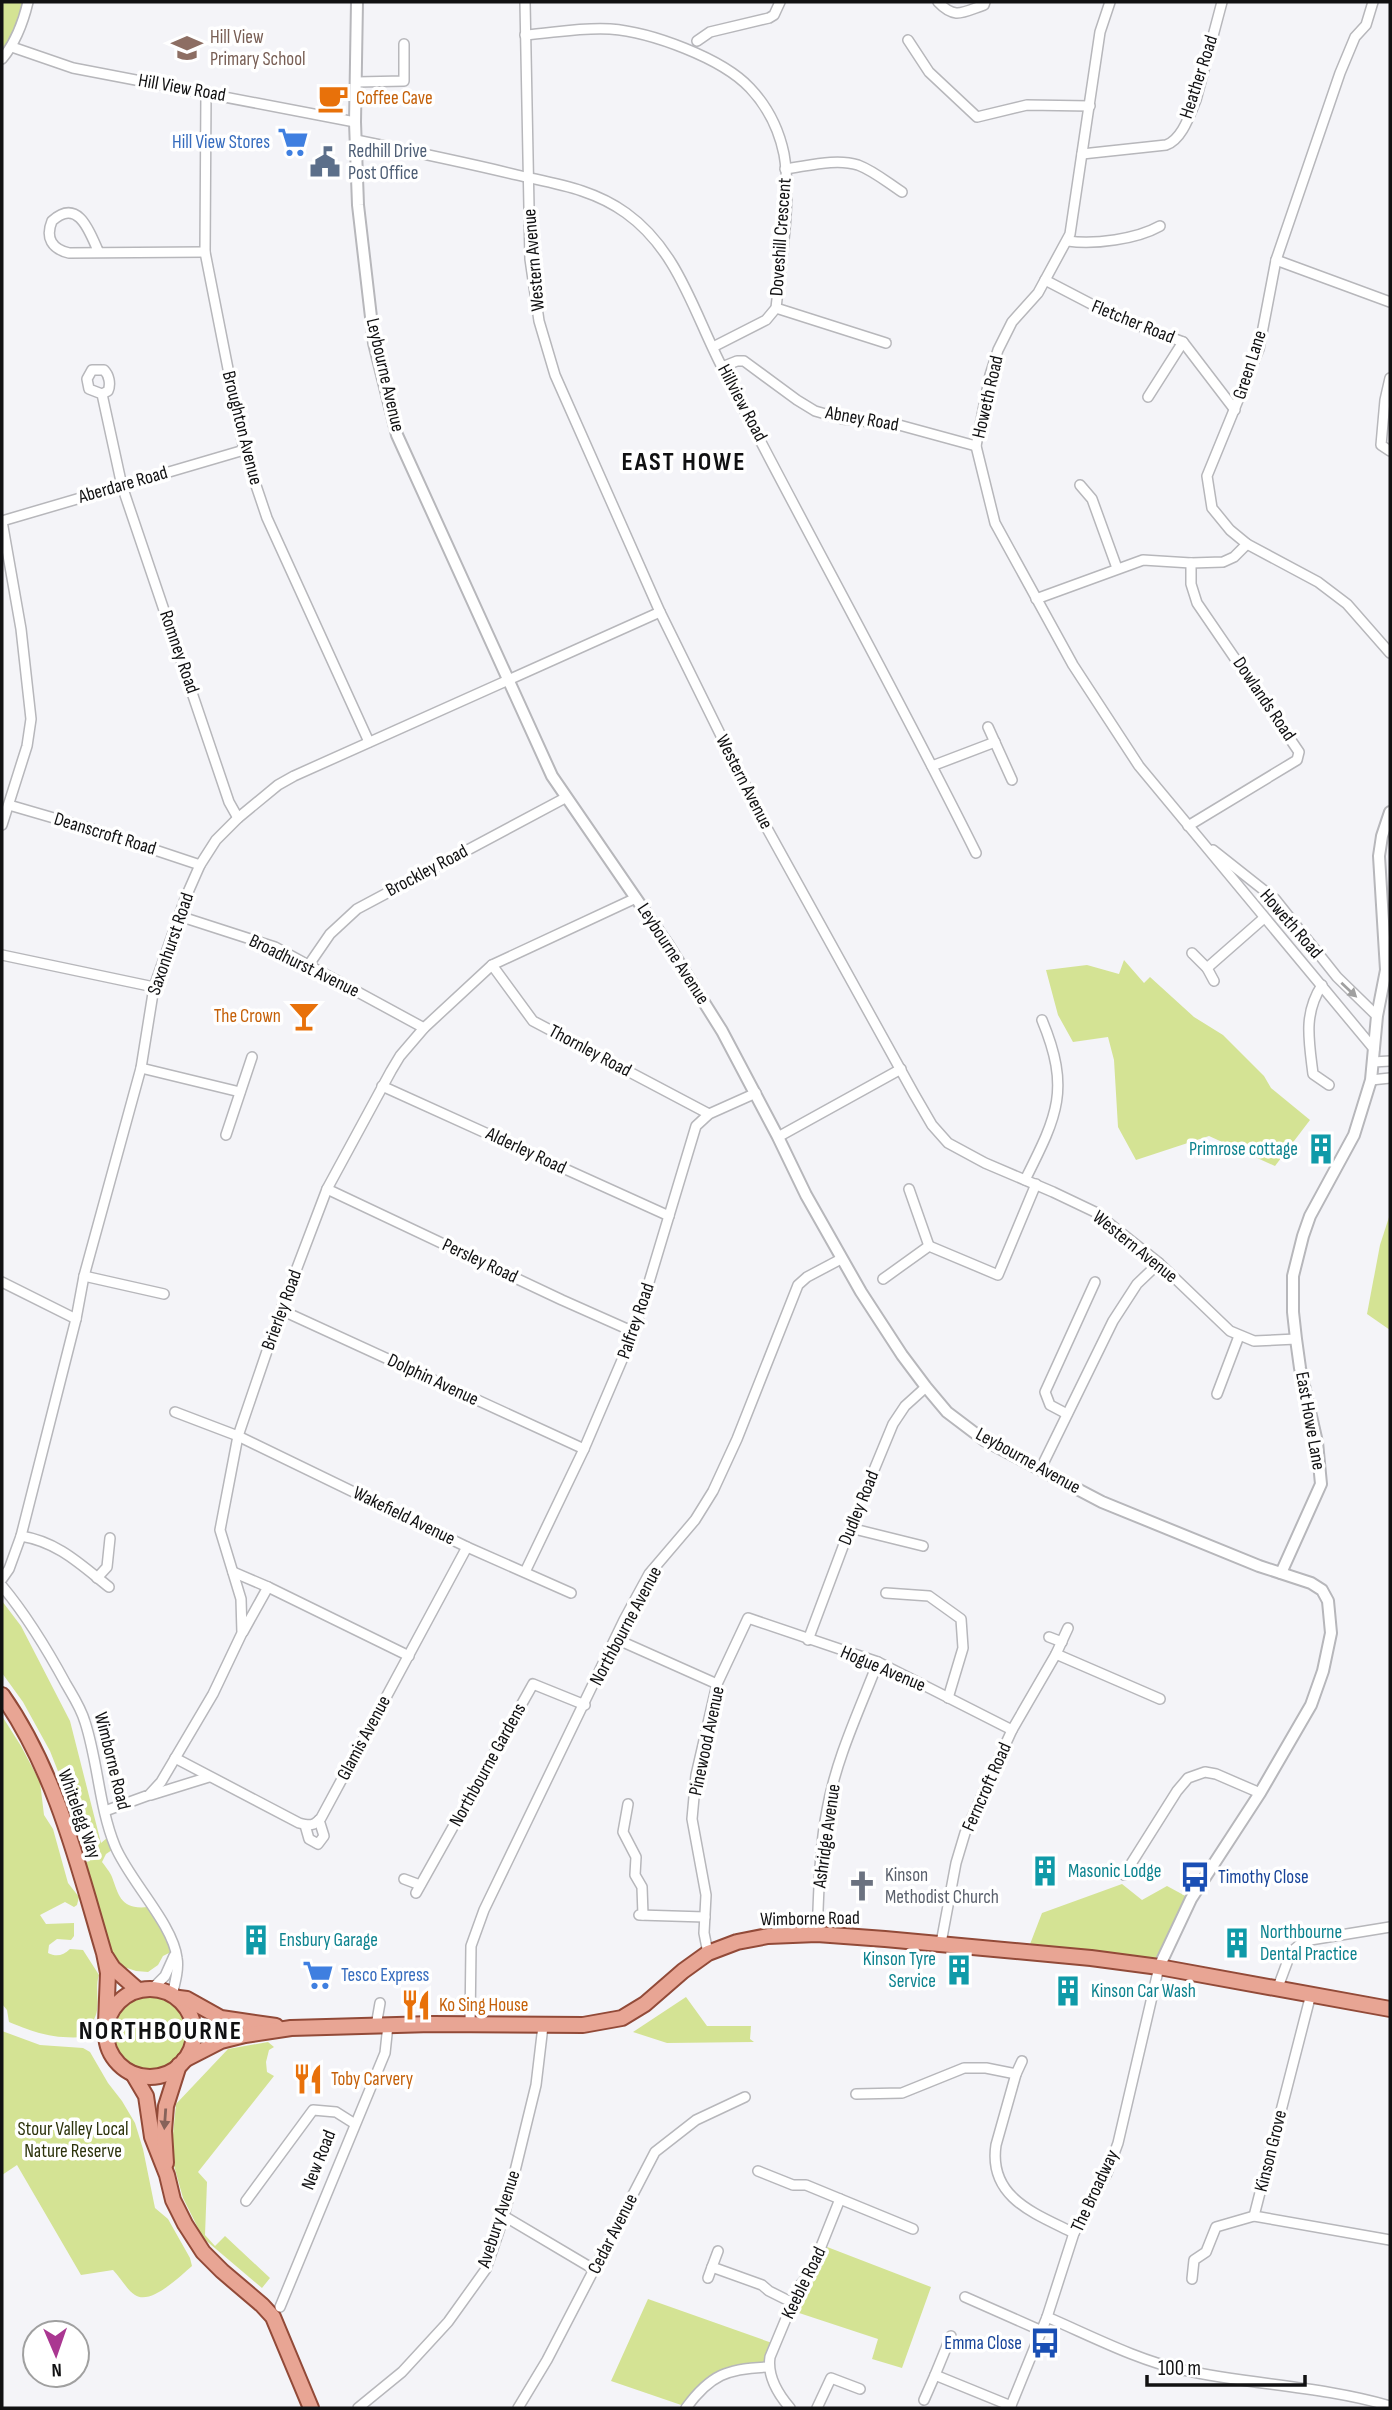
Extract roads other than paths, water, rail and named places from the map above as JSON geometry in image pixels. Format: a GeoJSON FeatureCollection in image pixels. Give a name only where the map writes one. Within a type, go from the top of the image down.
{"type":"FeatureCollection","features":[{"type":"Feature","properties":{"kind":"main road","name":"Whitelegg Way"},"geometry":{"type":"LineString","coordinates":[[2,1695],[36,1753],[60,1810],[104,1953],[108,1973],[106,2023]]}},
{"type":"Feature","properties":{"kind":"main road","name":"Wimborne Road"},"geometry":{"type":"LineString","coordinates":[[182,2063],[221,2042],[245,2035],[291,2028],[583,2025],[622,2018],[645,2004],[682,1970],[708,1953],[737,1941],[768,1936],[817,1934],[941,1943],[1159,1967],[1390,2008]]}},
{"type":"Feature","properties":{"kind":"main road","name":"Whitelegg Way"},"geometry":{"type":"LineString","coordinates":[[104,1953],[114,1968],[145,1989]]}},
{"type":"Feature","properties":{"kind":"main road"},"geometry":{"type":"LineString","coordinates":[[167,2175],[164,2131],[166,2106],[193,2042],[192,2022],[189,2012],[174,1996],[145,1989],[118,2002],[106,2023],[108,2048],[114,2059],[133,2074],[146,2096],[152,2137],[167,2175],[173,2200],[185,2224],[203,2252],[273,2317],[288,2349],[307,2405]]}},
{"type":"Feature","properties":{"kind":"main road","name":"Wimborne Road"},"geometry":{"type":"LineString","coordinates":[[174,1996],[187,1999],[221,2018],[291,2028]]}},
{"type":"Feature","properties":{"kind":"main road"},"geometry":{"type":"LineString","coordinates":[[133,2074],[157,2076],[182,2063]]}},
{"type":"Feature","properties":{"kind":"street"},"geometry":{"type":"LineString","coordinates":[[2,59],[12,47],[28,2]]}},
{"type":"Feature","properties":{"kind":"street","name":"Leybourne Avenue"},"geometry":{"type":"LineString","coordinates":[[357,2],[355,121],[358,205],[374,344],[389,409],[413,473],[542,758],[565,798],[694,985],[756,1093],[841,1259],[888,1334],[947,1412],[971,1431],[1102,1502],[1281,1573]]}},
{"type":"Feature","properties":{"kind":"street","name":"Western Avenue"},"geometry":{"type":"LineString","coordinates":[[525,2],[530,259],[545,343],[570,409],[660,612],[764,823],[932,1125],[948,1143],[985,1163],[1095,1212],[1158,1263],[1230,1331],[1262,1342],[1296,1339]]}},
{"type":"Feature","properties":{"kind":"street"},"geometry":{"type":"LineString","coordinates":[[697,41],[710,32],[769,18],[774,15],[780,2]]}},
{"type":"Feature","properties":{"kind":"street"},"geometry":{"type":"LineString","coordinates":[[938,2],[949,12],[957,14],[984,5],[985,2]]}},
{"type":"Feature","properties":{"kind":"street","name":"Howeth Road"},"geometry":{"type":"LineString","coordinates":[[1110,2],[1100,32],[1068,240],[1038,293],[1012,323],[998,350],[990,374],[976,446],[995,523],[1073,665],[1139,766],[1374,1049]]}},
{"type":"Feature","properties":{"kind":"street","name":"Heather Road"},"geometry":{"type":"LineString","coordinates":[[1082,154],[1092,155],[1174,142],[1196,100],[1222,2]]}},
{"type":"Feature","properties":{"kind":"street","name":"Green Lane"},"geometry":{"type":"LineString","coordinates":[[1373,2],[1366,25],[1355,37],[1340,73],[1276,260],[1259,349],[1207,476],[1212,508],[1230,530],[1247,544],[1318,582],[1347,604],[1390,653]]}},
{"type":"Feature","properties":{"kind":"street","name":"Doveshill Crescent"},"geometry":{"type":"LineString","coordinates":[[525,35],[597,29],[626,32],[673,44],[723,67],[751,89],[767,111],[779,135],[785,169],[776,308],[766,320],[713,347]]}},
{"type":"Feature","properties":{"kind":"street"},"geometry":{"type":"LineString","coordinates":[[908,40],[929,72],[977,117],[1027,105],[1090,106]]}},
{"type":"Feature","properties":{"kind":"street"},"geometry":{"type":"LineString","coordinates":[[357,82],[404,81],[404,44]]}},
{"type":"Feature","properties":{"kind":"street","name":"Hill View Road"},"geometry":{"type":"LineString","coordinates":[[12,47],[73,68],[355,121]]}},
{"type":"Feature","properties":{"kind":"street","name":"Broughton Avenue"},"geometry":{"type":"LineString","coordinates":[[206,92],[205,252],[244,450],[267,517],[369,741]]}},
{"type":"Feature","properties":{"kind":"street","name":"Hillview Road"},"geometry":{"type":"LineString","coordinates":[[356,141],[560,183],[598,196],[653,236],[675,267],[722,367],[976,853]]}},
{"type":"Feature","properties":{"kind":"street"},"geometry":{"type":"LineString","coordinates":[[785,169],[850,163],[870,171],[902,192]]}},
{"type":"Feature","properties":{"kind":"street"},"geometry":{"type":"LineString","coordinates":[[99,253],[81,218],[71,213],[52,221],[49,237],[57,249],[69,253],[99,253],[205,252]]}},
{"type":"Feature","properties":{"kind":"street"},"geometry":{"type":"LineString","coordinates":[[1068,240],[1080,243],[1129,237],[1147,233],[1160,226]]}},
{"type":"Feature","properties":{"kind":"street"},"geometry":{"type":"LineString","coordinates":[[1276,260],[1390,302]]}},
{"type":"Feature","properties":{"kind":"street","name":"Fletcher Road"},"geometry":{"type":"LineString","coordinates":[[1045,280],[1118,318],[1183,342],[1235,410]]}},
{"type":"Feature","properties":{"kind":"street"},"geometry":{"type":"LineString","coordinates":[[776,308],[886,344]]}},
{"type":"Feature","properties":{"kind":"street"},"geometry":{"type":"LineString","coordinates":[[1148,397],[1183,342]]}},
{"type":"Feature","properties":{"kind":"street","name":"Abney Road"},"geometry":{"type":"LineString","coordinates":[[722,367],[744,361],[797,400],[829,416],[899,425],[976,446]]}},
{"type":"Feature","properties":{"kind":"street"},"geometry":{"type":"LineString","coordinates":[[1390,378],[1381,445],[1390,451]]}},
{"type":"Feature","properties":{"kind":"street","name":"Romney Road"},"geometry":{"type":"LineString","coordinates":[[102,394],[122,486],[229,802],[238,818]]}},
{"type":"Feature","properties":{"kind":"street","name":"Aberdare Road"},"geometry":{"type":"LineString","coordinates":[[2,521],[244,450]]}},
{"type":"Feature","properties":{"kind":"street"},"geometry":{"type":"LineString","coordinates":[[1080,485],[1092,499],[1116,568]]}},
{"type":"Feature","properties":{"kind":"street"},"geometry":{"type":"LineString","coordinates":[[2,521],[21,629],[31,719],[27,746],[2,825]]}},
{"type":"Feature","properties":{"kind":"street"},"geometry":{"type":"LineString","coordinates":[[1036,599],[1143,560],[1212,564],[1229,560],[1247,544]]}},
{"type":"Feature","properties":{"kind":"street","name":"Dowlands Road"},"geometry":{"type":"LineString","coordinates":[[1188,826],[1297,760],[1300,752],[1197,603],[1191,584],[1191,563]]}},
{"type":"Feature","properties":{"kind":"street","name":"Saxonhurst Road"},"geometry":{"type":"LineString","coordinates":[[2,1579],[9,1569],[20,1536],[76,1319],[84,1276],[141,1068],[154,987],[200,865],[216,840],[238,818],[286,780],[316,764],[660,612]]}},
{"type":"Feature","properties":{"kind":"street"},"geometry":{"type":"LineString","coordinates":[[988,727],[1012,780]]}},
{"type":"Feature","properties":{"kind":"street"},"geometry":{"type":"LineString","coordinates":[[932,765],[995,742]]}},
{"type":"Feature","properties":{"kind":"street","name":"Brockley Road"},"geometry":{"type":"LineString","coordinates":[[308,966],[330,934],[357,909],[565,798]]}},
{"type":"Feature","properties":{"kind":"street","name":"Deanscroft Road"},"geometry":{"type":"LineString","coordinates":[[9,805],[200,865]]}},
{"type":"Feature","properties":{"kind":"street","name":"East Howe Lane"},"geometry":{"type":"LineString","coordinates":[[1281,1573],[1321,1484],[1317,1442],[1296,1339],[1293,1284],[1303,1236],[1317,1200],[1354,1133],[1371,1080],[1377,1016],[1387,961],[1379,856],[1390,812]]}},
{"type":"Feature","properties":{"kind":"street","name":"Howeth Road"},"geometry":{"type":"LineString","coordinates":[[1198,838],[1275,899],[1336,977],[1377,1016]]}},
{"type":"Feature","properties":{"kind":"street","name":"Brierley Road"},"geometry":{"type":"LineString","coordinates":[[149,1795],[161,1783],[213,1694],[242,1633],[241,1599],[220,1530],[238,1436],[281,1310],[327,1189],[382,1086],[400,1056],[424,1028],[492,965],[636,898]]}},
{"type":"Feature","properties":{"kind":"street","name":"Broadhurst Avenue"},"geometry":{"type":"LineString","coordinates":[[179,916],[275,947],[424,1028]]}},
{"type":"Feature","properties":{"kind":"street"},"geometry":{"type":"LineString","coordinates":[[1207,968],[1264,918]]}},
{"type":"Feature","properties":{"kind":"street"},"geometry":{"type":"LineString","coordinates":[[1192,953],[1207,968],[1214,981]]}},
{"type":"Feature","properties":{"kind":"street"},"geometry":{"type":"LineString","coordinates":[[2,955],[154,987]]}},
{"type":"Feature","properties":{"kind":"street","name":"Thornley Road"},"geometry":{"type":"LineString","coordinates":[[492,965],[533,1021],[709,1114]]}},
{"type":"Feature","properties":{"kind":"street","name":"Howeth Road"},"geometry":{"type":"LineString","coordinates":[[1322,985],[1312,1000],[1308,1035],[1313,1074],[1329,1084]]}},
{"type":"Feature","properties":{"kind":"street"},"geometry":{"type":"LineString","coordinates":[[1025,1180],[1057,1108],[1058,1072],[1052,1044],[1042,1020]]}},
{"type":"Feature","properties":{"kind":"street"},"geometry":{"type":"LineString","coordinates":[[226,1135],[252,1057]]}},
{"type":"Feature","properties":{"kind":"street"},"geometry":{"type":"LineString","coordinates":[[1373,1062],[1390,1061]]}},
{"type":"Feature","properties":{"kind":"street"},"geometry":{"type":"LineString","coordinates":[[141,1068],[240,1092]]}},
{"type":"Feature","properties":{"kind":"street"},"geometry":{"type":"LineString","coordinates":[[778,1137],[901,1069]]}},
{"type":"Feature","properties":{"kind":"street"},"geometry":{"type":"LineString","coordinates":[[1371,1080],[1390,1078]]}},
{"type":"Feature","properties":{"kind":"street","name":"Alderley Road"},"geometry":{"type":"LineString","coordinates":[[382,1086],[669,1216]]}},
{"type":"Feature","properties":{"kind":"street"},"geometry":{"type":"LineString","coordinates":[[709,1114],[756,1093]]}},
{"type":"Feature","properties":{"kind":"street","name":"Palfrey Road"},"geometry":{"type":"LineString","coordinates":[[525,1572],[584,1449],[634,1332],[696,1126],[709,1114]]}},
{"type":"Feature","properties":{"kind":"street"},"geometry":{"type":"LineString","coordinates":[[909,1189],[929,1246],[998,1275],[1036,1184]]}},
{"type":"Feature","properties":{"kind":"street","name":"Persley Road"},"geometry":{"type":"LineString","coordinates":[[327,1189],[634,1332]]}},
{"type":"Feature","properties":{"kind":"street"},"geometry":{"type":"LineString","coordinates":[[883,1279],[929,1246]]}},
{"type":"Feature","properties":{"kind":"street","name":"Northbourne Avenue"},"geometry":{"type":"LineString","coordinates":[[470,2025],[471,1947],[484,1910],[615,1639],[649,1574],[695,1520],[713,1491],[737,1439],[798,1285],[807,1277],[841,1259]]}},
{"type":"Feature","properties":{"kind":"street"},"geometry":{"type":"LineString","coordinates":[[1040,1470],[1124,1300],[1158,1263]]}},
{"type":"Feature","properties":{"kind":"street"},"geometry":{"type":"LineString","coordinates":[[84,1276],[164,1294]]}},
{"type":"Feature","properties":{"kind":"street"},"geometry":{"type":"LineString","coordinates":[[2,1282],[76,1319]]}},
{"type":"Feature","properties":{"kind":"street"},"geometry":{"type":"LineString","coordinates":[[1067,1414],[1050,1405],[1045,1392],[1095,1282]]}},
{"type":"Feature","properties":{"kind":"street","name":"Dolphin Avenue"},"geometry":{"type":"LineString","coordinates":[[281,1310],[584,1449]]}},
{"type":"Feature","properties":{"kind":"street"},"geometry":{"type":"LineString","coordinates":[[1217,1394],[1240,1336]]}},
{"type":"Feature","properties":{"kind":"street","name":"Dudley Road"},"geometry":{"type":"LineString","coordinates":[[808,1640],[850,1528],[897,1415],[926,1387]]}},
{"type":"Feature","properties":{"kind":"street","name":"Wakefield Avenue"},"geometry":{"type":"LineString","coordinates":[[175,1412],[238,1436],[467,1547],[571,1593]]}},
{"type":"Feature","properties":{"kind":"street"},"geometry":{"type":"LineString","coordinates":[[850,1528],[923,1546]]}},
{"type":"Feature","properties":{"kind":"street"},"geometry":{"type":"LineString","coordinates":[[20,1536],[39,1539],[58,1547],[109,1587]]}},
{"type":"Feature","properties":{"kind":"street"},"geometry":{"type":"LineString","coordinates":[[97,1578],[107,1567],[110,1538]]}},
{"type":"Feature","properties":{"kind":"street","name":"Glamis Avenue"},"geometry":{"type":"LineString","coordinates":[[305,1825],[309,1839],[318,1844],[324,1836],[319,1820],[467,1547]]}},
{"type":"Feature","properties":{"kind":"street"},"geometry":{"type":"LineString","coordinates":[[233,1572],[409,1656]]}},
{"type":"Feature","properties":{"kind":"street"},"geometry":{"type":"LineString","coordinates":[[1159,1967],[1191,1899],[1260,1793],[1311,1705],[1323,1671],[1331,1633],[1330,1609],[1322,1590],[1311,1583],[1281,1573]]}},
{"type":"Feature","properties":{"kind":"street","name":"Wimborne Road"},"geometry":{"type":"LineString","coordinates":[[2,1586],[23,1611],[47,1649],[84,1718],[116,1848],[154,1909],[176,1951]]}},
{"type":"Feature","properties":{"kind":"street"},"geometry":{"type":"LineString","coordinates":[[242,1633],[268,1587]]}},
{"type":"Feature","properties":{"kind":"street"},"geometry":{"type":"LineString","coordinates":[[886,1593],[929,1596],[961,1619],[963,1648],[948,1698]]}},
{"type":"Feature","properties":{"kind":"street","name":"Hogue Avenue"},"geometry":{"type":"LineString","coordinates":[[748,1618],[878,1662],[1012,1730]]}},
{"type":"Feature","properties":{"kind":"street","name":"Pinewood Avenue"},"geometry":{"type":"LineString","coordinates":[[708,1953],[704,1933],[706,1895],[692,1819],[696,1775],[718,1684],[748,1618]]}},
{"type":"Feature","properties":{"kind":"street","name":"Ferncroft Road"},"geometry":{"type":"LineString","coordinates":[[941,1943],[960,1849],[1012,1730],[1068,1628]]}},
{"type":"Feature","properties":{"kind":"street"},"geometry":{"type":"LineString","coordinates":[[1049,1637],[1062,1642]]}},
{"type":"Feature","properties":{"kind":"street"},"geometry":{"type":"LineString","coordinates":[[615,1639],[718,1684]]}},
{"type":"Feature","properties":{"kind":"street"},"geometry":{"type":"LineString","coordinates":[[1056,1654],[1160,1699]]}},
{"type":"Feature","properties":{"kind":"street","name":"Ashridge Avenue"},"geometry":{"type":"LineString","coordinates":[[817,1934],[826,1811],[838,1765],[878,1662]]}},
{"type":"Feature","properties":{"kind":"street"},"geometry":{"type":"LineString","coordinates":[[1148,1694],[1153,1682]]}},
{"type":"Feature","properties":{"kind":"street","name":"Northbourne Gardens"},"geometry":{"type":"LineString","coordinates":[[404,1879],[418,1889],[533,1684],[585,1705]]}},
{"type":"Feature","properties":{"kind":"street"},"geometry":{"type":"LineString","coordinates":[[175,1758],[305,1825],[316,1824],[319,1820]]}},
{"type":"Feature","properties":{"kind":"street"},"geometry":{"type":"LineString","coordinates":[[1124,1875],[1188,1778],[1205,1772],[1216,1774],[1260,1793]]}},
{"type":"Feature","properties":{"kind":"street"},"geometry":{"type":"LineString","coordinates":[[105,1811],[209,1777]]}},
{"type":"Feature","properties":{"kind":"street"},"geometry":{"type":"LineString","coordinates":[[628,1804],[623,1832],[636,1857],[635,1875],[642,1887],[640,1915],[705,1917]]}},
{"type":"Feature","properties":{"kind":"street"},"geometry":{"type":"LineString","coordinates":[[1278,1987],[1291,1952],[1304,1941],[1390,1927]]}},
{"type":"Feature","properties":{"kind":"street"},"geometry":{"type":"LineString","coordinates":[[145,1989],[165,1976],[176,1951]]}},
{"type":"Feature","properties":{"kind":"street"},"geometry":{"type":"LineString","coordinates":[[174,1996],[178,1960],[176,1951]]}},
{"type":"Feature","properties":{"kind":"street","name":"The Broadway"},"geometry":{"type":"LineString","coordinates":[[1010,2407],[1042,2331],[1074,2233],[1107,2173],[1118,2143],[1159,1967]]}},
{"type":"Feature","properties":{"kind":"street","name":"Kinson Grove"},"geometry":{"type":"LineString","coordinates":[[1311,1994],[1254,2216],[1390,2240]]}},
{"type":"Feature","properties":{"kind":"street"},"geometry":{"type":"LineString","coordinates":[[380,2003],[382,2026]]}},
{"type":"Feature","properties":{"kind":"street","name":"Avebury Avenue"},"geometry":{"type":"LineString","coordinates":[[358,2408],[402,2372],[448,2322],[486,2269],[504,2216],[537,2085],[543,2025]]}},
{"type":"Feature","properties":{"kind":"street","name":"New Road"},"geometry":{"type":"LineString","coordinates":[[279,2307],[385,2053],[382,2026]]}},
{"type":"Feature","properties":{"kind":"street"},"geometry":{"type":"LineString","coordinates":[[1022,2061],[996,2145],[994,2156],[998,2174],[1008,2193],[1019,2204],[1074,2233]]}},
{"type":"Feature","properties":{"kind":"street"},"geometry":{"type":"LineString","coordinates":[[856,2094],[902,2093],[964,2068],[986,2067],[1016,2074]]}},
{"type":"Feature","properties":{"kind":"street","name":"Cedar Avenue"},"geometry":{"type":"LineString","coordinates":[[518,2408],[595,2270],[655,2152],[696,2120],[745,2097]]}},
{"type":"Feature","properties":{"kind":"street"},"geometry":{"type":"LineString","coordinates":[[246,2201],[313,2110],[335,2112],[355,2124]]}},
{"type":"Feature","properties":{"kind":"street"},"geometry":{"type":"LineString","coordinates":[[758,2171],[793,2185],[806,2185],[913,2229]]}},
{"type":"Feature","properties":{"kind":"street","name":"Keeble Road"},"geometry":{"type":"LineString","coordinates":[[768,2367],[800,2285],[810,2274],[840,2199]]}},
{"type":"Feature","properties":{"kind":"street"},"geometry":{"type":"LineString","coordinates":[[504,2216],[595,2270]]}},
{"type":"Feature","properties":{"kind":"street"},"geometry":{"type":"LineString","coordinates":[[1192,2279],[1194,2260],[1206,2252],[1216,2227],[1254,2216]]}},
{"type":"Feature","properties":{"kind":"street"},"geometry":{"type":"LineString","coordinates":[[708,2278],[718,2251]]}},
{"type":"Feature","properties":{"kind":"street"},"geometry":{"type":"LineString","coordinates":[[712,2267],[762,2285],[793,2303]]}},
{"type":"Feature","properties":{"kind":"street"},"geometry":{"type":"LineString","coordinates":[[965,2297],[1042,2331]]}},
{"type":"Feature","properties":{"kind":"street"},"geometry":{"type":"LineString","coordinates":[[1047,2317],[1126,2351],[1181,2370],[1355,2396],[1390,2406]]}},
{"type":"Feature","properties":{"kind":"street"},"geometry":{"type":"LineString","coordinates":[[924,2400],[951,2336]]}},
{"type":"Feature","properties":{"kind":"street"},"geometry":{"type":"LineString","coordinates":[[686,2408],[702,2387],[721,2374],[744,2368],[768,2367],[776,2390],[790,2408]]}},
{"type":"Feature","properties":{"kind":"street"},"geometry":{"type":"LineString","coordinates":[[935,2375],[1010,2407]]}},
{"type":"Feature","properties":{"kind":"street"},"geometry":{"type":"LineString","coordinates":[[817,2408],[831,2378],[860,2389]]}},
{"type":"Feature","properties":{"kind":"place","name":"Hill View Primary School"},"geometry":{"type":"Point","coordinates":[187,48]}},
{"type":"Feature","properties":{"kind":"place","name":"Coffee Cave"},"geometry":{"type":"Point","coordinates":[333,98]}},
{"type":"Feature","properties":{"kind":"place","name":"Hill View Stores"},"geometry":{"type":"Point","coordinates":[293,142]}},
{"type":"Feature","properties":{"kind":"place","name":"Redhill Drive Post Office"},"geometry":{"type":"Point","coordinates":[325,162]}},
{"type":"Feature","properties":{"kind":"place","name":"The Crown"},"geometry":{"type":"Point","coordinates":[304,1016]}},
{"type":"Feature","properties":{"kind":"place","name":"Primrose cottage"},"geometry":{"type":"Point","coordinates":[1321,1149]}},
{"type":"Feature","properties":{"kind":"place","name":"Masonic Lodge"},"geometry":{"type":"Point","coordinates":[1045,1871]}},
{"type":"Feature","properties":{"kind":"place","name":"Timothy Close"},"geometry":{"type":"Point","coordinates":[1195,1877]}},
{"type":"Feature","properties":{"kind":"place","name":"Kinson Methodist Church"},"geometry":{"type":"Point","coordinates":[862,1886]}},
{"type":"Feature","properties":{"kind":"place","name":"Ensbury Garage"},"geometry":{"type":"Point","coordinates":[256,1940]}},
{"type":"Feature","properties":{"kind":"place","name":"Northbourne Dental Practice"},"geometry":{"type":"Point","coordinates":[1237,1943]}},
{"type":"Feature","properties":{"kind":"place","name":"Kinson Tyre Service"},"geometry":{"type":"Point","coordinates":[959,1970]}},
{"type":"Feature","properties":{"kind":"place","name":"Tesco Express"},"geometry":{"type":"Point","coordinates":[318,1975]}},
{"type":"Feature","properties":{"kind":"place","name":"Kinson Car Wash"},"geometry":{"type":"Point","coordinates":[1068,1991]}},
{"type":"Feature","properties":{"kind":"place","name":"Ko Sing House"},"geometry":{"type":"Point","coordinates":[416,2005]}},
{"type":"Feature","properties":{"kind":"place","name":"Toby Carvery"},"geometry":{"type":"Point","coordinates":[308,2079]}},
{"type":"Feature","properties":{"kind":"place","name":"Emma Close"},"geometry":{"type":"Point","coordinates":[1045,2343]}},
{"type":"Feature","properties":{"kind":"district","name":"EAST HOWE"},"geometry":{"type":"Point","coordinates":[684,462]}},
{"type":"Feature","properties":{"kind":"district","name":"NORTHBOURNE"},"geometry":{"type":"Point","coordinates":[161,2031]}},
{"type":"Feature","properties":{"kind":"park label","name":"Stour Valley Local Nature Reserve"},"geometry":{"type":"Point","coordinates":[73,2140]}}]}
